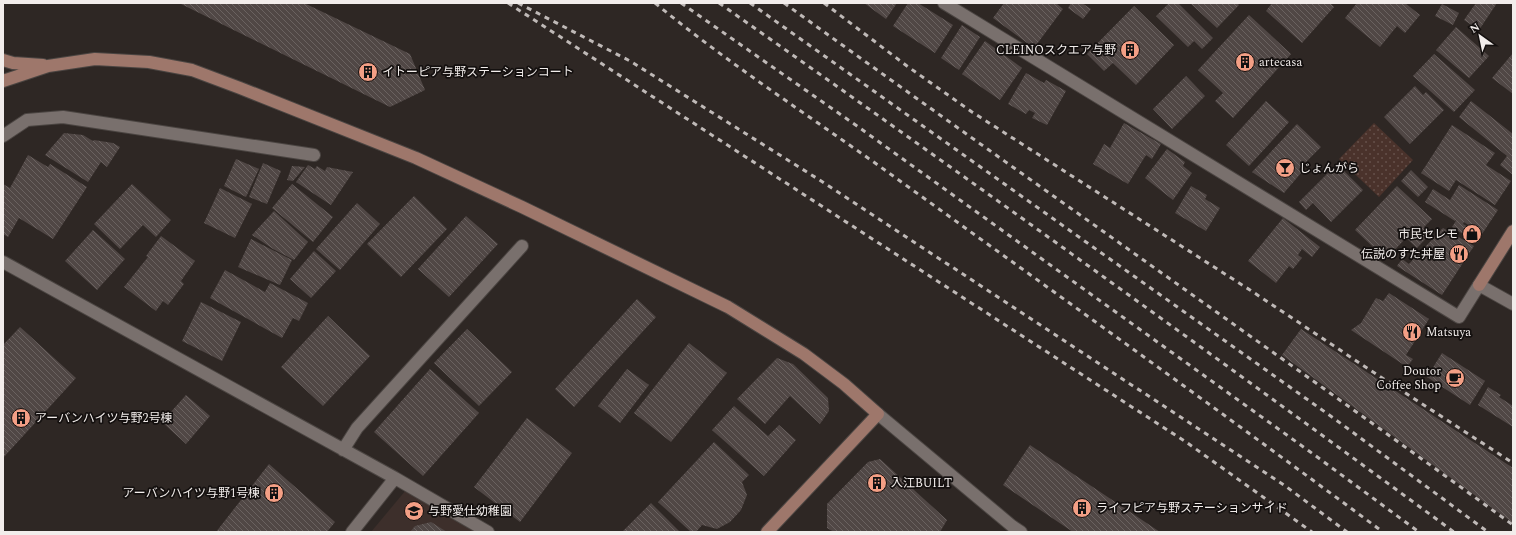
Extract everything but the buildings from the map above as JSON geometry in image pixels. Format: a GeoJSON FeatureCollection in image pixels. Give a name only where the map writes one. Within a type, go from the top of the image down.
{"type":"FeatureCollection","features":[{"type":"Feature","properties":{"kind":"street"},"geometry":{"type":"LineString","coordinates":[[944,3],[1459,317],[1513,230]]}},
{"type":"Feature","properties":{"kind":"street"},"geometry":{"type":"LineString","coordinates":[[3,81],[48,66],[95,59],[149,62],[192,70],[416,158],[522,207],[728,307],[804,354],[844,384],[878,414],[1021,532]]}},
{"type":"Feature","properties":{"kind":"street"},"geometry":{"type":"LineString","coordinates":[[3,60],[13,63],[48,66]]}},
{"type":"Feature","properties":{"kind":"street"},"geometry":{"type":"LineString","coordinates":[[3,136],[28,120],[63,117],[314,156]]}},
{"type":"Feature","properties":{"kind":"street"},"geometry":{"type":"LineString","coordinates":[[343,450],[357,428],[522,246]]}},
{"type":"Feature","properties":{"kind":"street"},"geometry":{"type":"LineString","coordinates":[[3,262],[395,478],[488,532]]}},
{"type":"Feature","properties":{"kind":"street"},"geometry":{"type":"LineString","coordinates":[[1479,285],[1513,304]]}},
{"type":"Feature","properties":{"kind":"street"},"geometry":{"type":"LineString","coordinates":[[767,532],[878,414]]}},
{"type":"Feature","properties":{"kind":"street"},"geometry":{"type":"LineString","coordinates":[[352,532],[395,478]]}},
{"type":"Feature","properties":{"kind":"shaded area"},"geometry":{"type":"Polygon","coordinates":[[[1374,123],[1413,160],[1379,197],[1339,159],[1374,123]]]}},
{"type":"Feature","properties":{"kind":"shaded area","name":"与野愛仕幼稚園"},"geometry":{"type":"Polygon","coordinates":[[[406,490],[475,532],[371,532],[406,490]]]}},
{"type":"Feature","properties":{"kind":"railway"},"geometry":{"type":"LineString","coordinates":[[508,3],[1186,442],[1312,532]]}},
{"type":"Feature","properties":{"kind":"railway"},"geometry":{"type":"LineString","coordinates":[[518,3],[630,61],[818,179],[1284,485],[1347,532]]}},
{"type":"Feature","properties":{"kind":"railway"},"geometry":{"type":"LineString","coordinates":[[655,3],[741,69],[1075,307],[1383,532]]}},
{"type":"Feature","properties":{"kind":"railway"},"geometry":{"type":"LineString","coordinates":[[681,3],[857,126],[1309,451],[1419,532]]}},
{"type":"Feature","properties":{"kind":"railway"},"geometry":{"type":"LineString","coordinates":[[719,3],[1088,266],[1454,532]]}},
{"type":"Feature","properties":{"kind":"railway"},"geometry":{"type":"LineString","coordinates":[[750,3],[1332,417],[1488,532]]}},
{"type":"Feature","properties":{"kind":"railway"},"geometry":{"type":"LineString","coordinates":[[784,3],[1513,525]]}},
{"type":"Feature","properties":{"kind":"railway"},"geometry":{"type":"LineString","coordinates":[[824,3],[907,66],[972,112],[1250,290],[1513,463]]}},
{"type":"Feature","properties":{"kind":"place","name":"CLEINOスクエア与野"},"geometry":{"type":"Point","coordinates":[1130,50]}},
{"type":"Feature","properties":{"kind":"place","name":"artecasa"},"geometry":{"type":"Point","coordinates":[1245,62]}},
{"type":"Feature","properties":{"kind":"place","name":"イトーピア与野ステーションコート"},"geometry":{"type":"Point","coordinates":[368,72]}},
{"type":"Feature","properties":{"kind":"place","name":"じょんがら"},"geometry":{"type":"Point","coordinates":[1285,168]}},
{"type":"Feature","properties":{"kind":"place","name":"市民セレモ"},"geometry":{"type":"Point","coordinates":[1472,234]}},
{"type":"Feature","properties":{"kind":"place","name":"伝説のすた丼屋"},"geometry":{"type":"Point","coordinates":[1459,254]}},
{"type":"Feature","properties":{"kind":"place","name":"Matsuya"},"geometry":{"type":"Point","coordinates":[1412,332]}},
{"type":"Feature","properties":{"kind":"place","name":"Doutor Coffee Shop"},"geometry":{"type":"Point","coordinates":[1455,378]}},
{"type":"Feature","properties":{"kind":"place","name":"アーバンハイツ与野2号棟"},"geometry":{"type":"Point","coordinates":[21,418]}},
{"type":"Feature","properties":{"kind":"place","name":"入江BUILT"},"geometry":{"type":"Point","coordinates":[877,483]}},
{"type":"Feature","properties":{"kind":"place","name":"アーバンハイツ与野1号棟"},"geometry":{"type":"Point","coordinates":[274,493]}},
{"type":"Feature","properties":{"kind":"place","name":"ライフピア与野ステーションサイド"},"geometry":{"type":"Point","coordinates":[1082,508]}},
{"type":"Feature","properties":{"kind":"place","name":"与野愛仕幼稚園"},"geometry":{"type":"Point","coordinates":[414,511]}}]}
